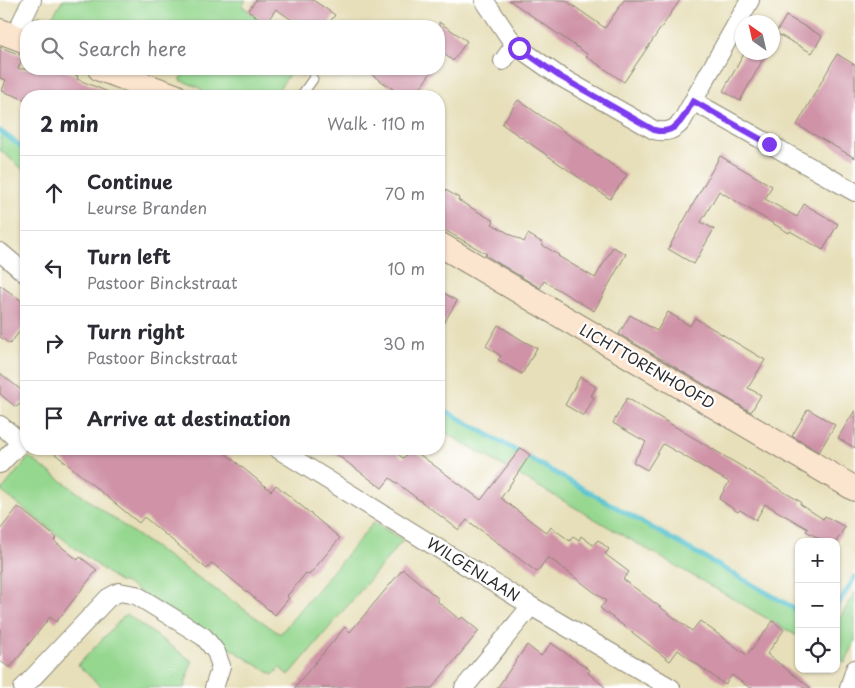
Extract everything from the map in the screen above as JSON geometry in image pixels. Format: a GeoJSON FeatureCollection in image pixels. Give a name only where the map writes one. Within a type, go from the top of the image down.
{"type":"FeatureCollection","features":[{"type":"Feature","properties":{"kind":"street"},"geometry":{"type":"LineString","coordinates":[[22,20],[32,0]]}},
{"type":"Feature","properties":{"kind":"street"},"geometry":{"type":"LineString","coordinates":[[484,0],[515,44],[559,76],[654,130],[661,132],[672,130],[682,121],[750,0]]}},
{"type":"Feature","properties":{"kind":"street"},"geometry":{"type":"LineString","coordinates":[[14,36],[20,24]]}},
{"type":"Feature","properties":{"kind":"street"},"geometry":{"type":"LineString","coordinates":[[503,62],[515,44]]}},
{"type":"Feature","properties":{"kind":"street"},"geometry":{"type":"LineString","coordinates":[[117,75],[158,90]]}},
{"type":"Feature","properties":{"kind":"street"},"geometry":{"type":"LineString","coordinates":[[693,101],[855,192]]}},
{"type":"Feature","properties":{"kind":"street","name":"LICHTTORENHOOFD"},"geometry":{"type":"LineString","coordinates":[[445,248],[855,489]]}},
{"type":"Feature","properties":{"kind":"street"},"geometry":{"type":"LineString","coordinates":[[0,252],[20,269]]}},
{"type":"Feature","properties":{"kind":"street"},"geometry":{"type":"LineString","coordinates":[[0,425],[20,438]]}},
{"type":"Feature","properties":{"kind":"street"},"geometry":{"type":"LineString","coordinates":[[0,464],[20,444]]}},
{"type":"Feature","properties":{"kind":"street","name":"WILGENLAAN"},"geometry":{"type":"LineString","coordinates":[[288,455],[531,606],[671,688]]}},
{"type":"Feature","properties":{"kind":"street"},"geometry":{"type":"LineString","coordinates":[[23,688],[108,598],[119,592],[136,595],[204,637],[216,652],[221,666],[214,688]]}},
{"type":"Feature","properties":{"kind":"street"},"geometry":{"type":"LineString","coordinates":[[464,688],[531,606]]}},
{"type":"Feature","properties":{"kind":"street"},"geometry":{"type":"LineString","coordinates":[[850,688],[855,669]]}},
{"type":"Feature","properties":{"kind":"lane"},"geometry":{"type":"LineString","coordinates":[[305,90],[313,79]]}},
{"type":"Feature","properties":{"kind":"green space"},"geometry":{"type":"Polygon","coordinates":[[[63,0],[246,0],[242,6],[262,20],[50,20],[63,0]]]}},
{"type":"Feature","properties":{"kind":"green space"},"geometry":{"type":"Polygon","coordinates":[[[39,14],[50,20],[36,20],[39,14]]]}},
{"type":"Feature","properties":{"kind":"green space"},"geometry":{"type":"Polygon","coordinates":[[[182,75],[289,75],[278,90],[201,90],[180,80],[182,75]]]}},
{"type":"Feature","properties":{"kind":"green space"},"geometry":{"type":"Polygon","coordinates":[[[0,131],[20,145],[20,167],[0,150],[0,131]]]}},
{"type":"Feature","properties":{"kind":"green space"},"geometry":{"type":"Polygon","coordinates":[[[445,409],[795,610],[795,635],[445,432],[445,409]]]}},
{"type":"Feature","properties":{"kind":"green space"},"geometry":{"type":"Polygon","coordinates":[[[29,457],[128,529],[280,634],[374,522],[403,540],[291,673],[288,675],[280,668],[273,675],[124,582],[119,582],[1,491],[29,457]]]}},
{"type":"Feature","properties":{"kind":"green space"},"geometry":{"type":"Polygon","coordinates":[[[855,592],[855,642],[845,663],[840,660],[840,618],[855,592]]]}},
{"type":"Feature","properties":{"kind":"green space"},"geometry":{"type":"Polygon","coordinates":[[[126,614],[192,661],[184,688],[102,688],[78,665],[126,614]]]}},
{"type":"Feature","properties":{"kind":"building"},"geometry":{"type":"Polygon","coordinates":[[[256,0],[313,0],[335,15],[331,20],[292,20],[276,9],[268,20],[262,20],[248,11],[256,0]]]}},
{"type":"Feature","properties":{"kind":"building"},"geometry":{"type":"Polygon","coordinates":[[[509,0],[565,0],[605,28],[624,0],[680,0],[624,82],[509,0]]]}},
{"type":"Feature","properties":{"kind":"building"},"geometry":{"type":"Polygon","coordinates":[[[786,16],[822,36],[812,53],[780,35],[780,26],[786,16]]]}},
{"type":"Feature","properties":{"kind":"building"},"geometry":{"type":"Polygon","coordinates":[[[445,26],[467,41],[453,61],[445,55],[445,26]]]}},
{"type":"Feature","properties":{"kind":"building"},"geometry":{"type":"Polygon","coordinates":[[[0,47],[20,55],[18,69],[20,69],[20,75],[75,75],[78,76],[77,79],[104,90],[20,90],[20,98],[2,91],[6,80],[0,78],[0,47]]]}},
{"type":"Feature","properties":{"kind":"building"},"geometry":{"type":"Polygon","coordinates":[[[837,54],[855,65],[855,158],[797,125],[837,54]]]}},
{"type":"Feature","properties":{"kind":"building"},"geometry":{"type":"Polygon","coordinates":[[[740,60],[763,60],[740,101],[723,91],[740,60]]]}},
{"type":"Feature","properties":{"kind":"building"},"geometry":{"type":"Polygon","coordinates":[[[372,75],[429,75],[419,90],[393,89],[372,75]]]}},
{"type":"Feature","properties":{"kind":"building"},"geometry":{"type":"Polygon","coordinates":[[[518,100],[627,175],[610,199],[502,124],[518,100]]]}},
{"type":"Feature","properties":{"kind":"building"},"geometry":{"type":"Polygon","coordinates":[[[720,156],[772,186],[765,199],[797,217],[804,204],[838,224],[823,250],[790,231],[789,233],[719,191],[701,222],[714,229],[694,264],[668,249],[720,156]]]}},
{"type":"Feature","properties":{"kind":"building"},"geometry":{"type":"Polygon","coordinates":[[[445,190],[459,198],[458,200],[494,221],[492,224],[524,242],[528,234],[543,243],[542,245],[558,256],[595,278],[613,247],[626,254],[594,311],[544,281],[540,288],[485,255],[487,254],[445,230],[445,190]]]}},
{"type":"Feature","properties":{"kind":"building"},"geometry":{"type":"Polygon","coordinates":[[[0,285],[20,300],[20,331],[10,344],[0,337],[0,285]]]}},
{"type":"Feature","properties":{"kind":"building"},"geometry":{"type":"Polygon","coordinates":[[[445,294],[457,301],[445,321],[445,294]]]}},
{"type":"Feature","properties":{"kind":"building"},"geometry":{"type":"Polygon","coordinates":[[[668,312],[690,326],[695,318],[765,360],[748,388],[761,395],[751,412],[619,334],[630,315],[657,331],[668,312]]]}},
{"type":"Feature","properties":{"kind":"building"},"geometry":{"type":"Polygon","coordinates":[[[498,325],[537,348],[522,374],[498,360],[501,356],[486,346],[498,325]]]}},
{"type":"Feature","properties":{"kind":"building"},"geometry":{"type":"Polygon","coordinates":[[[0,373],[20,389],[20,404],[16,407],[0,394],[0,373]]]}},
{"type":"Feature","properties":{"kind":"building"},"geometry":{"type":"Polygon","coordinates":[[[580,377],[596,387],[591,396],[594,397],[584,416],[565,405],[580,377]]]}},
{"type":"Feature","properties":{"kind":"building"},"geometry":{"type":"Polygon","coordinates":[[[627,398],[801,502],[800,504],[823,519],[825,516],[845,527],[838,538],[818,538],[806,531],[808,529],[765,504],[756,520],[740,510],[738,512],[719,499],[729,482],[663,444],[647,470],[633,462],[646,442],[613,423],[627,398]]]}},
{"type":"Feature","properties":{"kind":"building"},"geometry":{"type":"Polygon","coordinates":[[[808,409],[835,425],[819,452],[792,436],[808,409]]]}},
{"type":"Feature","properties":{"kind":"building"},"geometry":{"type":"Polygon","coordinates":[[[855,410],[855,448],[838,438],[855,410]]]}},
{"type":"Feature","properties":{"kind":"building"},"geometry":{"type":"Polygon","coordinates":[[[521,448],[530,455],[501,498],[547,533],[551,527],[570,541],[573,536],[579,540],[581,536],[593,545],[598,540],[609,549],[605,554],[629,572],[623,579],[692,631],[700,621],[747,655],[773,621],[784,630],[767,654],[811,688],[750,688],[732,675],[725,685],[678,650],[670,661],[600,608],[606,601],[548,557],[537,572],[467,520],[459,530],[390,478],[382,488],[337,455],[399,455],[403,458],[406,455],[420,455],[481,500],[521,448]]]}},
{"type":"Feature","properties":{"kind":"building"},"geometry":{"type":"Polygon","coordinates":[[[56,455],[227,455],[271,491],[276,485],[340,538],[309,575],[306,573],[287,596],[289,598],[275,615],[212,563],[207,569],[144,517],[139,523],[56,455]]]}},
{"type":"Feature","properties":{"kind":"building"},"geometry":{"type":"Polygon","coordinates":[[[18,507],[57,538],[54,541],[78,560],[80,557],[97,570],[56,622],[50,617],[10,668],[0,661],[0,530],[18,507]]]}},
{"type":"Feature","properties":{"kind":"building"},"geometry":{"type":"Polygon","coordinates":[[[403,569],[439,599],[437,601],[460,620],[462,617],[479,631],[432,688],[294,688],[345,627],[350,632],[403,569]]]}},
{"type":"Feature","properties":{"kind":"building"},"geometry":{"type":"Polygon","coordinates":[[[551,643],[590,670],[588,673],[606,688],[497,688],[527,645],[541,656],[551,643]]]}},
{"type":"Feature","properties":{"kind":"waterway"},"geometry":{"type":"LineString","coordinates":[[0,131],[20,146]]}},
{"type":"Feature","properties":{"kind":"waterway"},"geometry":{"type":"LineString","coordinates":[[445,410],[795,609]]}},
{"type":"Feature","properties":{"kind":"waterway"},"geometry":{"type":"LineString","coordinates":[[840,601],[855,577]]}},
{"type":"Feature","properties":{"kind":"route"},"geometry":{"type":"LineString","coordinates":[[519,48],[559,76],[654,130],[664,132],[675,128],[682,121],[693,101],[769,144]]}}]}
